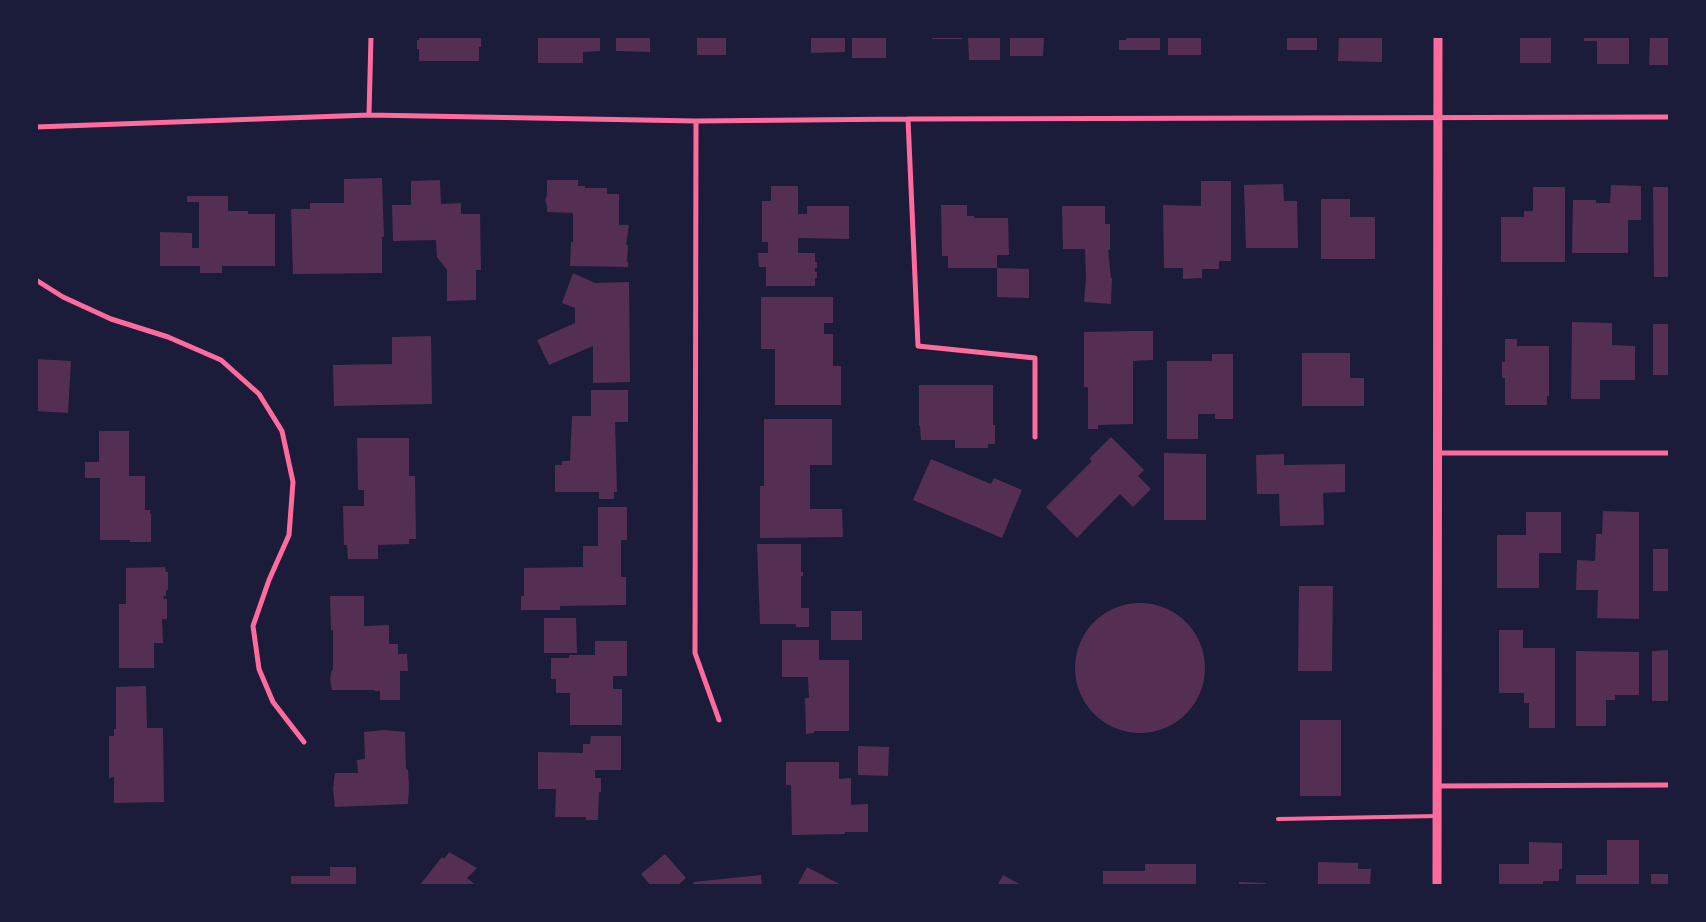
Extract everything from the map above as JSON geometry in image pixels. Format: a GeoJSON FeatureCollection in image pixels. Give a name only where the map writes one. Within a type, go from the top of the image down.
{"type":"FeatureCollection","features":[{"type":"Feature","properties":{"kind":"street"},"geometry":{"type":"LineString","coordinates":[[370,115],[371,36]]}},
{"type":"Feature","properties":{"kind":"street"},"geometry":{"type":"LineString","coordinates":[[1437,886],[1438,36]]}},
{"type":"Feature","properties":{"kind":"street"},"geometry":{"type":"LineString","coordinates":[[36,128],[370,115],[696,121],[1670,117]]}},
{"type":"Feature","properties":{"kind":"street"},"geometry":{"type":"LineString","coordinates":[[908,119],[918,346],[1035,358],[1035,437]]}},
{"type":"Feature","properties":{"kind":"street"},"geometry":{"type":"LineString","coordinates":[[696,121],[694,653],[719,720]]}},
{"type":"Feature","properties":{"kind":"street"},"geometry":{"type":"LineString","coordinates":[[36,280],[63,297],[111,319],[168,337],[221,360],[259,394],[282,431],[293,482],[289,535],[269,580],[253,626],[259,669],[273,702],[304,742]]}},
{"type":"Feature","properties":{"kind":"street"},"geometry":{"type":"LineString","coordinates":[[1437,452],[1670,453]]}},
{"type":"Feature","properties":{"kind":"street"},"geometry":{"type":"LineString","coordinates":[[1438,786],[1670,786]]}},
{"type":"Feature","properties":{"kind":"lane"},"geometry":{"type":"LineString","coordinates":[[1278,819],[1438,816]]}},
{"type":"Feature","properties":{"kind":"building"},"geometry":{"type":"Polygon","coordinates":[[[419,36],[481,36],[479,61],[419,61],[417,40],[419,40],[419,36]]]}},
{"type":"Feature","properties":{"kind":"building"},"geometry":{"type":"Polygon","coordinates":[[[538,36],[600,36],[600,51],[583,52],[583,63],[538,63],[538,36]]]}},
{"type":"Feature","properties":{"kind":"building"},"geometry":{"type":"Polygon","coordinates":[[[616,36],[650,36],[650,52],[616,51],[616,36]]]}},
{"type":"Feature","properties":{"kind":"building"},"geometry":{"type":"Polygon","coordinates":[[[697,36],[726,36],[726,55],[697,55],[697,36]]]}},
{"type":"Feature","properties":{"kind":"building"},"geometry":{"type":"Polygon","coordinates":[[[811,36],[845,36],[845,52],[811,53],[811,36]]]}},
{"type":"Feature","properties":{"kind":"building"},"geometry":{"type":"Polygon","coordinates":[[[852,36],[886,36],[886,58],[852,58],[852,36]]]}},
{"type":"Feature","properties":{"kind":"building"},"geometry":{"type":"Polygon","coordinates":[[[932,36],[962,36],[962,39],[932,39],[932,36]]]}},
{"type":"Feature","properties":{"kind":"building"},"geometry":{"type":"Polygon","coordinates":[[[968,36],[1000,36],[1000,60],[969,60],[968,36]]]}},
{"type":"Feature","properties":{"kind":"building"},"geometry":{"type":"Polygon","coordinates":[[[1010,36],[1044,36],[1043,56],[1010,56],[1010,36]]]}},
{"type":"Feature","properties":{"kind":"building"},"geometry":{"type":"Polygon","coordinates":[[[1126,36],[1160,36],[1160,50],[1119,50],[1119,40],[1126,40],[1126,36]]]}},
{"type":"Feature","properties":{"kind":"building"},"geometry":{"type":"Polygon","coordinates":[[[1168,36],[1201,36],[1201,55],[1168,55],[1168,36]]]}},
{"type":"Feature","properties":{"kind":"building"},"geometry":{"type":"Polygon","coordinates":[[[1287,36],[1317,36],[1317,50],[1287,50],[1287,36]]]}},
{"type":"Feature","properties":{"kind":"building"},"geometry":{"type":"Polygon","coordinates":[[[1339,36],[1382,36],[1382,62],[1338,61],[1339,36]]]}},
{"type":"Feature","properties":{"kind":"building"},"geometry":{"type":"Polygon","coordinates":[[[1520,36],[1551,36],[1551,63],[1520,63],[1520,36]]]}},
{"type":"Feature","properties":{"kind":"building"},"geometry":{"type":"Polygon","coordinates":[[[1561,36],[1629,36],[1629,64],[1597,64],[1597,41],[1584,41],[1584,38],[1561,38],[1561,36]]]}},
{"type":"Feature","properties":{"kind":"building"},"geometry":{"type":"Polygon","coordinates":[[[1650,36],[1670,36],[1670,65],[1649,65],[1650,36]]]}},
{"type":"Feature","properties":{"kind":"building"},"geometry":{"type":"Polygon","coordinates":[[[382,178],[384,237],[382,237],[382,273],[293,274],[291,209],[310,209],[310,203],[344,203],[344,179],[382,178]]]}},
{"type":"Feature","properties":{"kind":"building"},"geometry":{"type":"Polygon","coordinates":[[[440,180],[441,204],[461,203],[461,214],[480,214],[481,270],[476,270],[476,300],[447,301],[447,270],[437,257],[436,240],[393,241],[392,205],[411,205],[411,181],[440,180]]]}},
{"type":"Feature","properties":{"kind":"building"},"geometry":{"type":"Polygon","coordinates":[[[547,180],[578,180],[578,186],[585,186],[585,188],[607,188],[607,194],[619,194],[619,225],[629,225],[626,245],[628,245],[628,267],[570,266],[571,242],[573,242],[573,213],[547,212],[545,200],[547,180]]]}},
{"type":"Feature","properties":{"kind":"building"},"geometry":{"type":"Polygon","coordinates":[[[1201,181],[1231,181],[1231,261],[1219,261],[1219,269],[1202,269],[1202,278],[1183,279],[1183,268],[1164,268],[1163,205],[1201,206],[1201,181]]]}},
{"type":"Feature","properties":{"kind":"building"},"geometry":{"type":"Polygon","coordinates":[[[1283,184],[1284,201],[1297,201],[1298,248],[1246,248],[1244,185],[1283,184]]]}},
{"type":"Feature","properties":{"kind":"building"},"geometry":{"type":"Polygon","coordinates":[[[1611,185],[1641,186],[1641,220],[1628,220],[1628,253],[1572,253],[1573,200],[1596,200],[1596,203],[1610,203],[1611,185]]]}},
{"type":"Feature","properties":{"kind":"building"},"geometry":{"type":"Polygon","coordinates":[[[771,186],[798,186],[798,214],[807,214],[807,206],[849,206],[849,239],[798,238],[798,253],[815,253],[817,268],[815,268],[815,272],[817,272],[817,278],[815,278],[815,286],[766,286],[766,267],[759,267],[758,253],[768,253],[768,242],[762,242],[762,201],[771,201],[771,186]]]}},
{"type":"Feature","properties":{"kind":"building"},"geometry":{"type":"Polygon","coordinates":[[[1533,187],[1565,187],[1565,262],[1501,262],[1501,217],[1524,217],[1524,211],[1533,211],[1533,187]]]}},
{"type":"Feature","properties":{"kind":"building"},"geometry":{"type":"Polygon","coordinates":[[[1653,187],[1670,187],[1670,277],[1654,277],[1653,187]]]}},
{"type":"Feature","properties":{"kind":"building"},"geometry":{"type":"Polygon","coordinates":[[[187,196],[228,196],[228,211],[248,211],[248,214],[275,214],[275,266],[222,266],[222,273],[200,273],[200,266],[160,266],[160,232],[192,233],[192,248],[199,248],[199,202],[187,202],[187,196]]]}},
{"type":"Feature","properties":{"kind":"building"},"geometry":{"type":"Polygon","coordinates":[[[1321,199],[1350,199],[1350,217],[1375,217],[1375,259],[1321,259],[1321,199]]]}},
{"type":"Feature","properties":{"kind":"building"},"geometry":{"type":"Polygon","coordinates":[[[941,205],[967,205],[967,216],[974,216],[974,218],[1008,218],[1009,255],[997,255],[997,268],[948,268],[948,256],[942,256],[941,205]]]}},
{"type":"Feature","properties":{"kind":"building"},"geometry":{"type":"Polygon","coordinates":[[[1062,206],[1105,206],[1105,224],[1110,224],[1110,250],[1108,250],[1112,278],[1111,304],[1084,302],[1086,277],[1085,249],[1063,249],[1062,206]]]}},
{"type":"Feature","properties":{"kind":"building"},"geometry":{"type":"Polygon","coordinates":[[[997,268],[1029,269],[1029,298],[997,297],[997,268]]]}},
{"type":"Feature","properties":{"kind":"building"},"geometry":{"type":"Polygon","coordinates":[[[573,273],[595,283],[629,282],[630,382],[593,383],[593,346],[549,365],[537,340],[575,323],[575,308],[562,303],[573,273]]]}},
{"type":"Feature","properties":{"kind":"building"},"geometry":{"type":"Polygon","coordinates":[[[761,297],[833,297],[833,323],[824,323],[824,334],[833,334],[833,366],[841,366],[841,405],[775,405],[775,349],[761,349],[761,297]]]}},
{"type":"Feature","properties":{"kind":"building"},"geometry":{"type":"Polygon","coordinates":[[[1572,322],[1612,323],[1612,345],[1635,346],[1635,380],[1600,380],[1600,399],[1571,399],[1572,322]]]}},
{"type":"Feature","properties":{"kind":"building"},"geometry":{"type":"Polygon","coordinates":[[[1653,324],[1670,324],[1670,375],[1653,375],[1653,324]]]}},
{"type":"Feature","properties":{"kind":"building"},"geometry":{"type":"Polygon","coordinates":[[[1153,331],[1153,360],[1133,361],[1133,424],[1098,425],[1098,429],[1088,429],[1088,387],[1084,387],[1084,332],[1153,331]]]}},
{"type":"Feature","properties":{"kind":"building"},"geometry":{"type":"Polygon","coordinates":[[[431,336],[432,404],[334,406],[333,365],[392,364],[392,337],[431,336]]]}},
{"type":"Feature","properties":{"kind":"building"},"geometry":{"type":"Polygon","coordinates":[[[1505,339],[1517,339],[1517,346],[1549,346],[1549,396],[1547,396],[1547,405],[1505,405],[1505,378],[1502,378],[1502,362],[1505,362],[1505,339]]]}},
{"type":"Feature","properties":{"kind":"building"},"geometry":{"type":"Polygon","coordinates":[[[1302,353],[1350,353],[1350,378],[1364,378],[1364,406],[1302,406],[1302,353]]]}},
{"type":"Feature","properties":{"kind":"building"},"geometry":{"type":"Polygon","coordinates":[[[1212,354],[1233,354],[1233,419],[1215,419],[1215,414],[1198,414],[1198,439],[1167,439],[1167,361],[1212,361],[1212,354]]]}},
{"type":"Feature","properties":{"kind":"building"},"geometry":{"type":"Polygon","coordinates":[[[36,359],[71,361],[68,413],[36,411],[36,359]]]}},
{"type":"Feature","properties":{"kind":"building"},"geometry":{"type":"Polygon","coordinates":[[[919,385],[993,385],[995,444],[988,444],[988,448],[955,448],[955,440],[921,440],[919,385]]]}},
{"type":"Feature","properties":{"kind":"building"},"geometry":{"type":"Polygon","coordinates":[[[591,390],[628,390],[628,422],[615,422],[617,492],[614,492],[614,499],[599,499],[599,492],[555,492],[555,465],[562,465],[562,461],[570,461],[572,416],[591,416],[591,390]]]}},
{"type":"Feature","properties":{"kind":"building"},"geometry":{"type":"Polygon","coordinates":[[[764,419],[832,419],[832,465],[810,465],[810,509],[842,509],[843,537],[760,538],[760,486],[764,486],[764,419]]]}},
{"type":"Feature","properties":{"kind":"building"},"geometry":{"type":"Polygon","coordinates":[[[99,431],[129,431],[129,476],[145,476],[145,510],[150,510],[151,514],[151,542],[100,540],[100,478],[85,478],[85,462],[99,462],[99,431]]]}},
{"type":"Feature","properties":{"kind":"building"},"geometry":{"type":"Polygon","coordinates":[[[1111,437],[1144,470],[1138,476],[1151,489],[1133,507],[1120,494],[1077,538],[1046,507],[1092,461],[1089,459],[1111,437]]]}},
{"type":"Feature","properties":{"kind":"building"},"geometry":{"type":"Polygon","coordinates":[[[357,438],[409,438],[409,476],[415,476],[416,539],[409,539],[409,544],[378,545],[378,559],[348,559],[347,545],[344,545],[343,506],[364,506],[364,490],[358,490],[357,438]]]}},
{"type":"Feature","properties":{"kind":"building"},"geometry":{"type":"Polygon","coordinates":[[[1164,453],[1206,454],[1206,520],[1164,520],[1164,453]]]}},
{"type":"Feature","properties":{"kind":"building"},"geometry":{"type":"Polygon","coordinates":[[[1284,454],[1284,465],[1345,464],[1345,492],[1323,493],[1324,525],[1280,526],[1279,494],[1257,494],[1256,455],[1284,454]]]}},
{"type":"Feature","properties":{"kind":"building"},"geometry":{"type":"Polygon","coordinates":[[[931,459],[991,484],[994,478],[1022,490],[1002,538],[913,500],[931,459]]]}},
{"type":"Feature","properties":{"kind":"building"},"geometry":{"type":"Polygon","coordinates":[[[598,507],[627,507],[627,540],[621,540],[621,577],[626,577],[626,605],[560,606],[560,610],[521,610],[521,596],[524,596],[524,568],[583,567],[583,546],[598,546],[598,507]]]}},
{"type":"Feature","properties":{"kind":"building"},"geometry":{"type":"Polygon","coordinates":[[[1603,511],[1639,512],[1639,619],[1597,618],[1598,590],[1576,590],[1577,560],[1595,561],[1596,534],[1602,534],[1603,511]]]}},
{"type":"Feature","properties":{"kind":"building"},"geometry":{"type":"Polygon","coordinates":[[[1526,512],[1561,512],[1561,553],[1539,553],[1539,588],[1497,588],[1497,535],[1526,535],[1526,512]]]}},
{"type":"Feature","properties":{"kind":"building"},"geometry":{"type":"Polygon","coordinates":[[[757,544],[801,544],[801,572],[803,572],[803,576],[801,576],[801,608],[809,608],[809,627],[796,627],[796,624],[760,624],[757,544]]]}},
{"type":"Feature","properties":{"kind":"building"},"geometry":{"type":"Polygon","coordinates":[[[1653,549],[1670,549],[1670,591],[1653,591],[1653,549]]]}},
{"type":"Feature","properties":{"kind":"building"},"geometry":{"type":"Polygon","coordinates":[[[165,567],[166,572],[168,572],[168,590],[166,590],[166,596],[163,596],[164,599],[167,599],[167,619],[162,619],[163,643],[154,643],[154,668],[119,668],[119,604],[126,604],[126,568],[165,567]]]}},
{"type":"Feature","properties":{"kind":"building"},"geometry":{"type":"Polygon","coordinates":[[[1299,586],[1333,586],[1332,671],[1298,671],[1299,586]]]}},
{"type":"Feature","properties":{"kind":"building"},"geometry":{"type":"Polygon","coordinates":[[[330,596],[364,596],[364,626],[389,625],[389,644],[398,644],[398,654],[407,654],[408,671],[400,671],[400,700],[380,700],[380,691],[375,690],[332,690],[330,679],[333,670],[333,630],[331,630],[330,596]]]}},
{"type":"Feature","properties":{"kind":"building"},"geometry":{"type":"Polygon","coordinates":[[[1140,603],[1153,604],[1165,608],[1186,622],[1200,643],[1204,655],[1204,681],[1200,693],[1186,714],[1165,728],[1153,732],[1140,733],[1127,732],[1115,728],[1094,714],[1080,693],[1076,681],[1075,668],[1076,655],[1080,643],[1094,622],[1115,608],[1127,604],[1140,603]]]}},
{"type":"Feature","properties":{"kind":"building"},"geometry":{"type":"Polygon","coordinates":[[[831,611],[862,611],[862,640],[831,640],[831,611]]]}},
{"type":"Feature","properties":{"kind":"building"},"geometry":{"type":"Polygon","coordinates":[[[544,618],[576,618],[577,653],[544,653],[544,618]]]}},
{"type":"Feature","properties":{"kind":"building"},"geometry":{"type":"Polygon","coordinates":[[[1499,630],[1523,630],[1523,648],[1555,648],[1555,728],[1529,728],[1529,703],[1524,703],[1524,693],[1499,693],[1499,630]]]}},
{"type":"Feature","properties":{"kind":"building"},"geometry":{"type":"Polygon","coordinates":[[[782,640],[819,640],[819,660],[849,660],[849,731],[814,731],[814,733],[806,734],[805,698],[809,698],[808,677],[782,677],[782,640]]]}},
{"type":"Feature","properties":{"kind":"building"},"geometry":{"type":"Polygon","coordinates":[[[595,641],[627,641],[627,676],[613,676],[613,689],[622,689],[622,725],[570,725],[570,693],[556,693],[556,679],[551,679],[551,658],[569,658],[569,655],[595,655],[595,641]]]}},
{"type":"Feature","properties":{"kind":"building"},"geometry":{"type":"Polygon","coordinates":[[[1670,650],[1670,701],[1652,701],[1652,651],[1670,650]]]}},
{"type":"Feature","properties":{"kind":"building"},"geometry":{"type":"Polygon","coordinates":[[[1576,651],[1639,652],[1639,695],[1615,695],[1615,700],[1606,700],[1606,726],[1576,726],[1576,651]]]}},
{"type":"Feature","properties":{"kind":"building"},"geometry":{"type":"Polygon","coordinates":[[[146,686],[147,728],[163,728],[164,802],[114,803],[114,777],[109,778],[109,736],[114,736],[114,729],[116,729],[116,687],[146,686]]]}},
{"type":"Feature","properties":{"kind":"building"},"geometry":{"type":"Polygon","coordinates":[[[1300,720],[1341,720],[1341,796],[1300,796],[1300,720]]]}},
{"type":"Feature","properties":{"kind":"building"},"geometry":{"type":"Polygon","coordinates":[[[385,730],[405,732],[406,769],[408,770],[409,787],[408,804],[335,807],[333,789],[335,773],[358,773],[357,760],[365,759],[364,732],[385,730]]]}},
{"type":"Feature","properties":{"kind":"building"},"geometry":{"type":"Polygon","coordinates":[[[591,736],[621,736],[621,770],[595,770],[595,778],[601,778],[598,820],[586,820],[586,817],[555,817],[556,789],[538,789],[538,752],[583,753],[583,744],[590,744],[591,736]]]}},
{"type":"Feature","properties":{"kind":"building"},"geometry":{"type":"Polygon","coordinates":[[[858,746],[889,747],[888,776],[858,775],[858,746]]]}},
{"type":"Feature","properties":{"kind":"building"},"geometry":{"type":"Polygon","coordinates":[[[786,762],[839,762],[839,779],[851,778],[851,805],[868,804],[868,832],[792,835],[791,785],[786,785],[786,762]]]}},
{"type":"Feature","properties":{"kind":"building"},"geometry":{"type":"Polygon","coordinates":[[[1607,840],[1639,840],[1639,886],[1576,886],[1576,875],[1607,875],[1607,840]]]}},
{"type":"Feature","properties":{"kind":"building"},"geometry":{"type":"Polygon","coordinates":[[[1529,842],[1562,843],[1562,869],[1559,869],[1559,881],[1543,881],[1543,886],[1499,886],[1499,864],[1529,864],[1529,842]]]}},
{"type":"Feature","properties":{"kind":"building"},"geometry":{"type":"Polygon","coordinates":[[[449,852],[477,868],[467,878],[477,886],[419,886],[442,857],[444,859],[449,852]]]}},
{"type":"Feature","properties":{"kind":"building"},"geometry":{"type":"Polygon","coordinates":[[[665,854],[686,878],[677,886],[651,886],[641,874],[665,854]]]}},
{"type":"Feature","properties":{"kind":"building"},"geometry":{"type":"Polygon","coordinates":[[[1318,862],[1358,863],[1358,869],[1371,869],[1370,886],[1318,886],[1318,862]]]}},
{"type":"Feature","properties":{"kind":"building"},"geometry":{"type":"Polygon","coordinates":[[[1145,864],[1196,864],[1196,886],[1103,886],[1103,871],[1145,871],[1145,864]]]}},
{"type":"Feature","properties":{"kind":"building"},"geometry":{"type":"Polygon","coordinates":[[[330,867],[356,867],[356,886],[291,886],[291,876],[330,876],[330,867]]]}},
{"type":"Feature","properties":{"kind":"building"},"geometry":{"type":"Polygon","coordinates":[[[807,867],[843,886],[797,886],[807,867]]]}},
{"type":"Feature","properties":{"kind":"building"},"geometry":{"type":"Polygon","coordinates":[[[1651,874],[1670,874],[1670,886],[1651,886],[1651,874]]]}},
{"type":"Feature","properties":{"kind":"building"},"geometry":{"type":"Polygon","coordinates":[[[761,875],[762,886],[694,886],[693,882],[761,875]]]}},
{"type":"Feature","properties":{"kind":"building"},"geometry":{"type":"Polygon","coordinates":[[[1003,875],[1023,886],[997,886],[1003,875]]]}},
{"type":"Feature","properties":{"kind":"building"},"geometry":{"type":"Polygon","coordinates":[[[1239,882],[1266,883],[1266,886],[1239,886],[1239,882]]]}}]}
